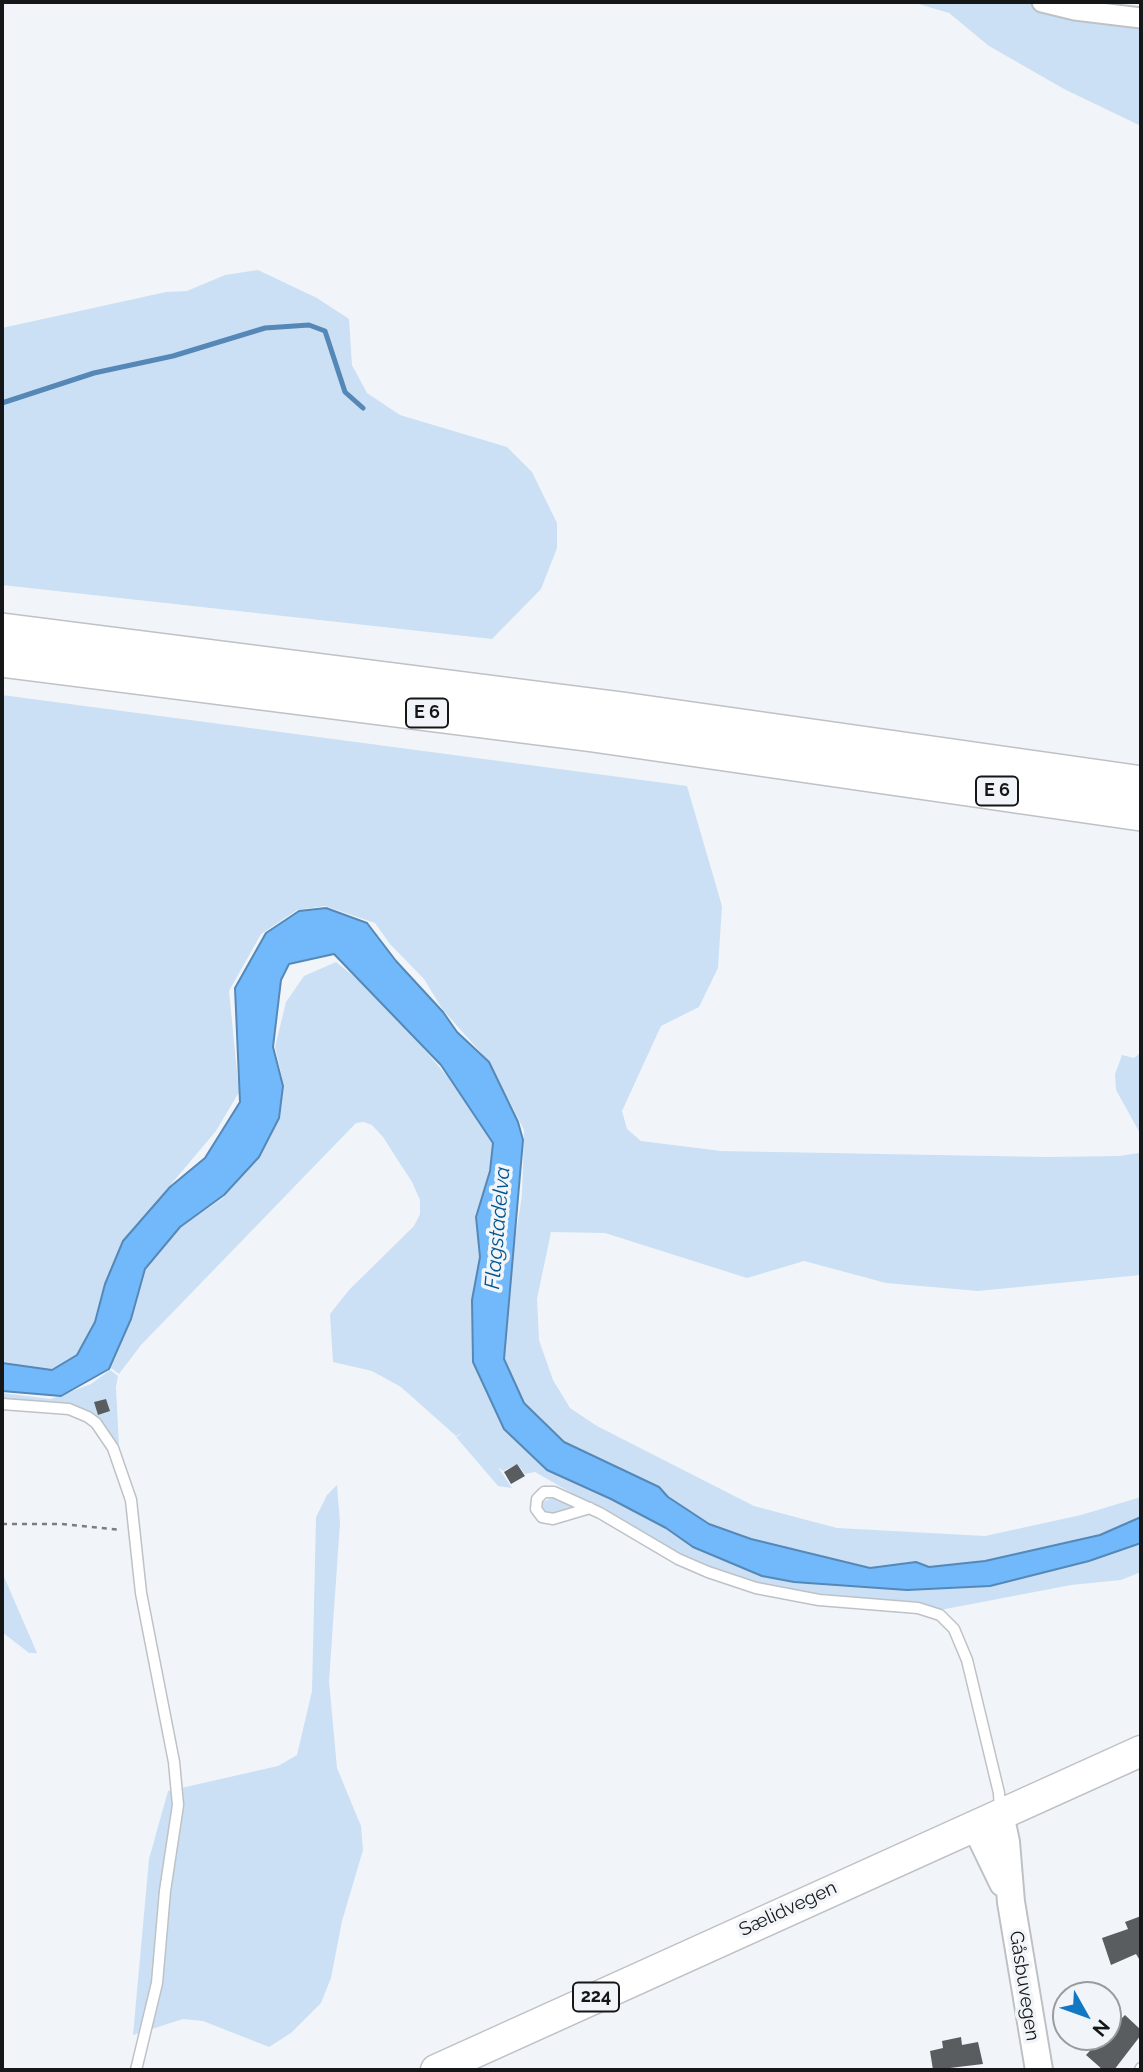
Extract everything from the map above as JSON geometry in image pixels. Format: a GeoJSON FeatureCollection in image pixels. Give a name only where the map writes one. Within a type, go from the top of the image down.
{"type":"FeatureCollection","features":[{"type":"Feature","properties":{"kind":"highway","name":"E 6"},"geometry":{"type":"LineString","coordinates":[[2,631],[649,714],[1141,784]]}},
{"type":"Feature","properties":{"kind":"highway","name":"E 6"},"geometry":{"type":"LineString","coordinates":[[2,659],[593,734],[1141,813]]}},
{"type":"Feature","properties":{"kind":"main road","name":"Sælidvegen"},"geometry":{"type":"LineString","coordinates":[[436,2070],[1141,1751]]}},
{"type":"Feature","properties":{"kind":"main road","name":"Gåsbuvegen"},"geometry":{"type":"LineString","coordinates":[[987,1820],[1006,1842],[1011,1902],[1039,2070]]}},
{"type":"Feature","properties":{"kind":"street"},"geometry":{"type":"LineString","coordinates":[[1042,2],[1075,10],[1141,18]]}},
{"type":"Feature","properties":{"kind":"lane"},"geometry":{"type":"LineString","coordinates":[[2,1404],[69,1409],[96,1423],[113,1448],[125,1478],[141,1593],[174,1762],[178,1805],[165,1891],[157,1983],[136,2070]]}},
{"type":"Feature","properties":{"kind":"lane"},"geometry":{"type":"LineString","coordinates":[[590,1508],[552,1519],[542,1517],[536,1509],[537,1499],[544,1492],[554,1492],[590,1508],[678,1559],[726,1580],[800,1597],[918,1608],[940,1615],[954,1629],[967,1660],[999,1793],[987,1820]]}},
{"type":"Feature","properties":{"kind":"path"},"geometry":{"type":"LineString","coordinates":[[2,1524],[61,1524],[134,1531]]}},
{"type":"Feature","properties":{"kind":"shaded area"},"geometry":{"type":"Polygon","coordinates":[[[912,2],[1027,2],[1053,10],[1141,21],[1141,126],[1064,89],[989,46],[949,13],[912,2]]]}},
{"type":"Feature","properties":{"kind":"shaded area"},"geometry":{"type":"Polygon","coordinates":[[[258,270],[317,298],[349,319],[352,365],[367,393],[400,415],[507,447],[532,472],[557,523],[557,548],[541,589],[492,639],[2,585],[2,328],[166,292],[187,291],[225,275],[258,270]]]}},
{"type":"Feature","properties":{"kind":"shaded area"},"geometry":{"type":"Polygon","coordinates":[[[2,695],[687,786],[722,906],[718,968],[699,1007],[661,1026],[622,1111],[627,1129],[641,1141],[721,1151],[1047,1157],[1119,1156],[1139,1153],[1141,1150],[1141,1275],[978,1291],[886,1283],[804,1261],[747,1278],[605,1233],[551,1232],[537,1299],[539,1340],[553,1380],[570,1408],[597,1426],[754,1506],[837,1528],[985,1536],[1081,1515],[1141,1497],[1141,1517],[1100,1535],[985,1561],[929,1567],[916,1562],[870,1568],[751,1539],[708,1524],[668,1497],[659,1487],[564,1442],[524,1403],[504,1359],[510,1273],[522,1195],[524,1130],[489,1062],[443,1010],[424,979],[390,944],[375,923],[325,906],[297,910],[261,934],[229,991],[239,1092],[216,1131],[123,1241],[105,1284],[95,1322],[77,1355],[52,1370],[2,1363],[2,695]]]}},
{"type":"Feature","properties":{"kind":"shaded area"},"geometry":{"type":"Polygon","coordinates":[[[336,962],[361,982],[406,1028],[447,1076],[493,1143],[490,1171],[476,1217],[480,1257],[472,1300],[473,1362],[504,1429],[547,1470],[666,1528],[693,1547],[762,1576],[1089,1561],[1141,1543],[1141,1572],[1121,1580],[1071,1585],[935,1611],[789,1595],[694,1563],[535,1472],[525,1474],[517,1464],[503,1471],[498,1467],[512,1488],[498,1486],[456,1437],[464,1432],[456,1436],[401,1387],[372,1371],[333,1362],[330,1314],[349,1290],[414,1226],[420,1214],[420,1200],[412,1182],[383,1137],[372,1125],[364,1122],[356,1123],[141,1345],[119,1374],[111,1368],[131,1321],[146,1270],[181,1227],[223,1198],[260,1157],[279,1118],[284,1086],[275,1047],[286,1002],[304,976],[336,962]]]}},
{"type":"Feature","properties":{"kind":"shaded area"},"geometry":{"type":"Polygon","coordinates":[[[1141,1052],[1141,1135],[1116,1090],[1115,1074],[1122,1055],[1134,1058],[1141,1052]]]}},
{"type":"Feature","properties":{"kind":"shaded area"},"geometry":{"type":"Polygon","coordinates":[[[110,1370],[118,1376],[116,1387],[119,1447],[116,1449],[86,1409],[2,1405],[2,1393],[51,1399],[91,1384],[110,1370]]]}},
{"type":"Feature","properties":{"kind":"shaded area"},"geometry":{"type":"Polygon","coordinates":[[[337,1485],[340,1523],[329,1681],[337,1768],[361,1826],[363,1850],[342,1921],[331,1978],[321,2003],[291,2033],[269,2047],[203,2021],[183,2019],[133,2035],[149,1859],[168,1791],[278,1766],[297,1755],[312,1691],[316,1517],[327,1495],[337,1485]]]}},
{"type":"Feature","properties":{"kind":"shaded area"},"geometry":{"type":"Polygon","coordinates":[[[553,1497],[570,1504],[572,1509],[553,1519],[541,1511],[541,1503],[553,1497]]]}},
{"type":"Feature","properties":{"kind":"shaded area"},"geometry":{"type":"Polygon","coordinates":[[[2,1572],[37,1653],[29,1653],[2,1632],[2,1572]]]}},
{"type":"Feature","properties":{"kind":"water","name":"Flagstadelva"},"geometry":{"type":"Polygon","coordinates":[[[326,908],[367,923],[457,1032],[489,1062],[518,1122],[523,1140],[504,1359],[524,1403],[564,1442],[659,1487],[668,1497],[709,1524],[751,1539],[870,1568],[916,1562],[929,1567],[985,1561],[1100,1535],[1141,1517],[1141,1543],[1089,1561],[990,1586],[907,1590],[794,1582],[762,1576],[693,1547],[666,1528],[547,1470],[504,1429],[473,1362],[472,1300],[480,1257],[476,1217],[490,1171],[493,1143],[441,1065],[334,954],[289,964],[281,980],[273,1047],[283,1086],[279,1118],[259,1157],[224,1195],[180,1227],[145,1269],[131,1319],[109,1369],[61,1396],[2,1391],[2,1363],[52,1370],[77,1355],[95,1322],[105,1284],[123,1241],[170,1187],[205,1158],[240,1102],[235,988],[266,933],[299,911],[326,908]]]}},
{"type":"Feature","properties":{"kind":"building"},"geometry":{"type":"Polygon","coordinates":[[[106,1399],[110,1411],[98,1415],[94,1402],[106,1399]]]}},
{"type":"Feature","properties":{"kind":"building"},"geometry":{"type":"Polygon","coordinates":[[[517,1464],[525,1476],[511,1484],[504,1472],[517,1464]]]}},
{"type":"Feature","properties":{"kind":"building"},"geometry":{"type":"Polygon","coordinates":[[[1141,1916],[1141,1962],[1136,1954],[1111,1965],[1102,1938],[1128,1929],[1125,1922],[1141,1916]]]}},
{"type":"Feature","properties":{"kind":"building"},"geometry":{"type":"Polygon","coordinates":[[[1125,2015],[1141,2030],[1141,2035],[1114,2070],[1103,2070],[1086,2055],[1090,2051],[1122,2051],[1122,2018],[1125,2015]]]}},
{"type":"Feature","properties":{"kind":"building"},"geometry":{"type":"Polygon","coordinates":[[[961,2037],[962,2045],[978,2042],[983,2064],[933,2070],[930,2051],[943,2048],[942,2041],[961,2037]]]}},
{"type":"Feature","properties":{"kind":"waterway"},"geometry":{"type":"LineString","coordinates":[[2,403],[94,373],[173,356],[265,328],[309,325],[325,331],[345,392],[363,408]]}}]}
